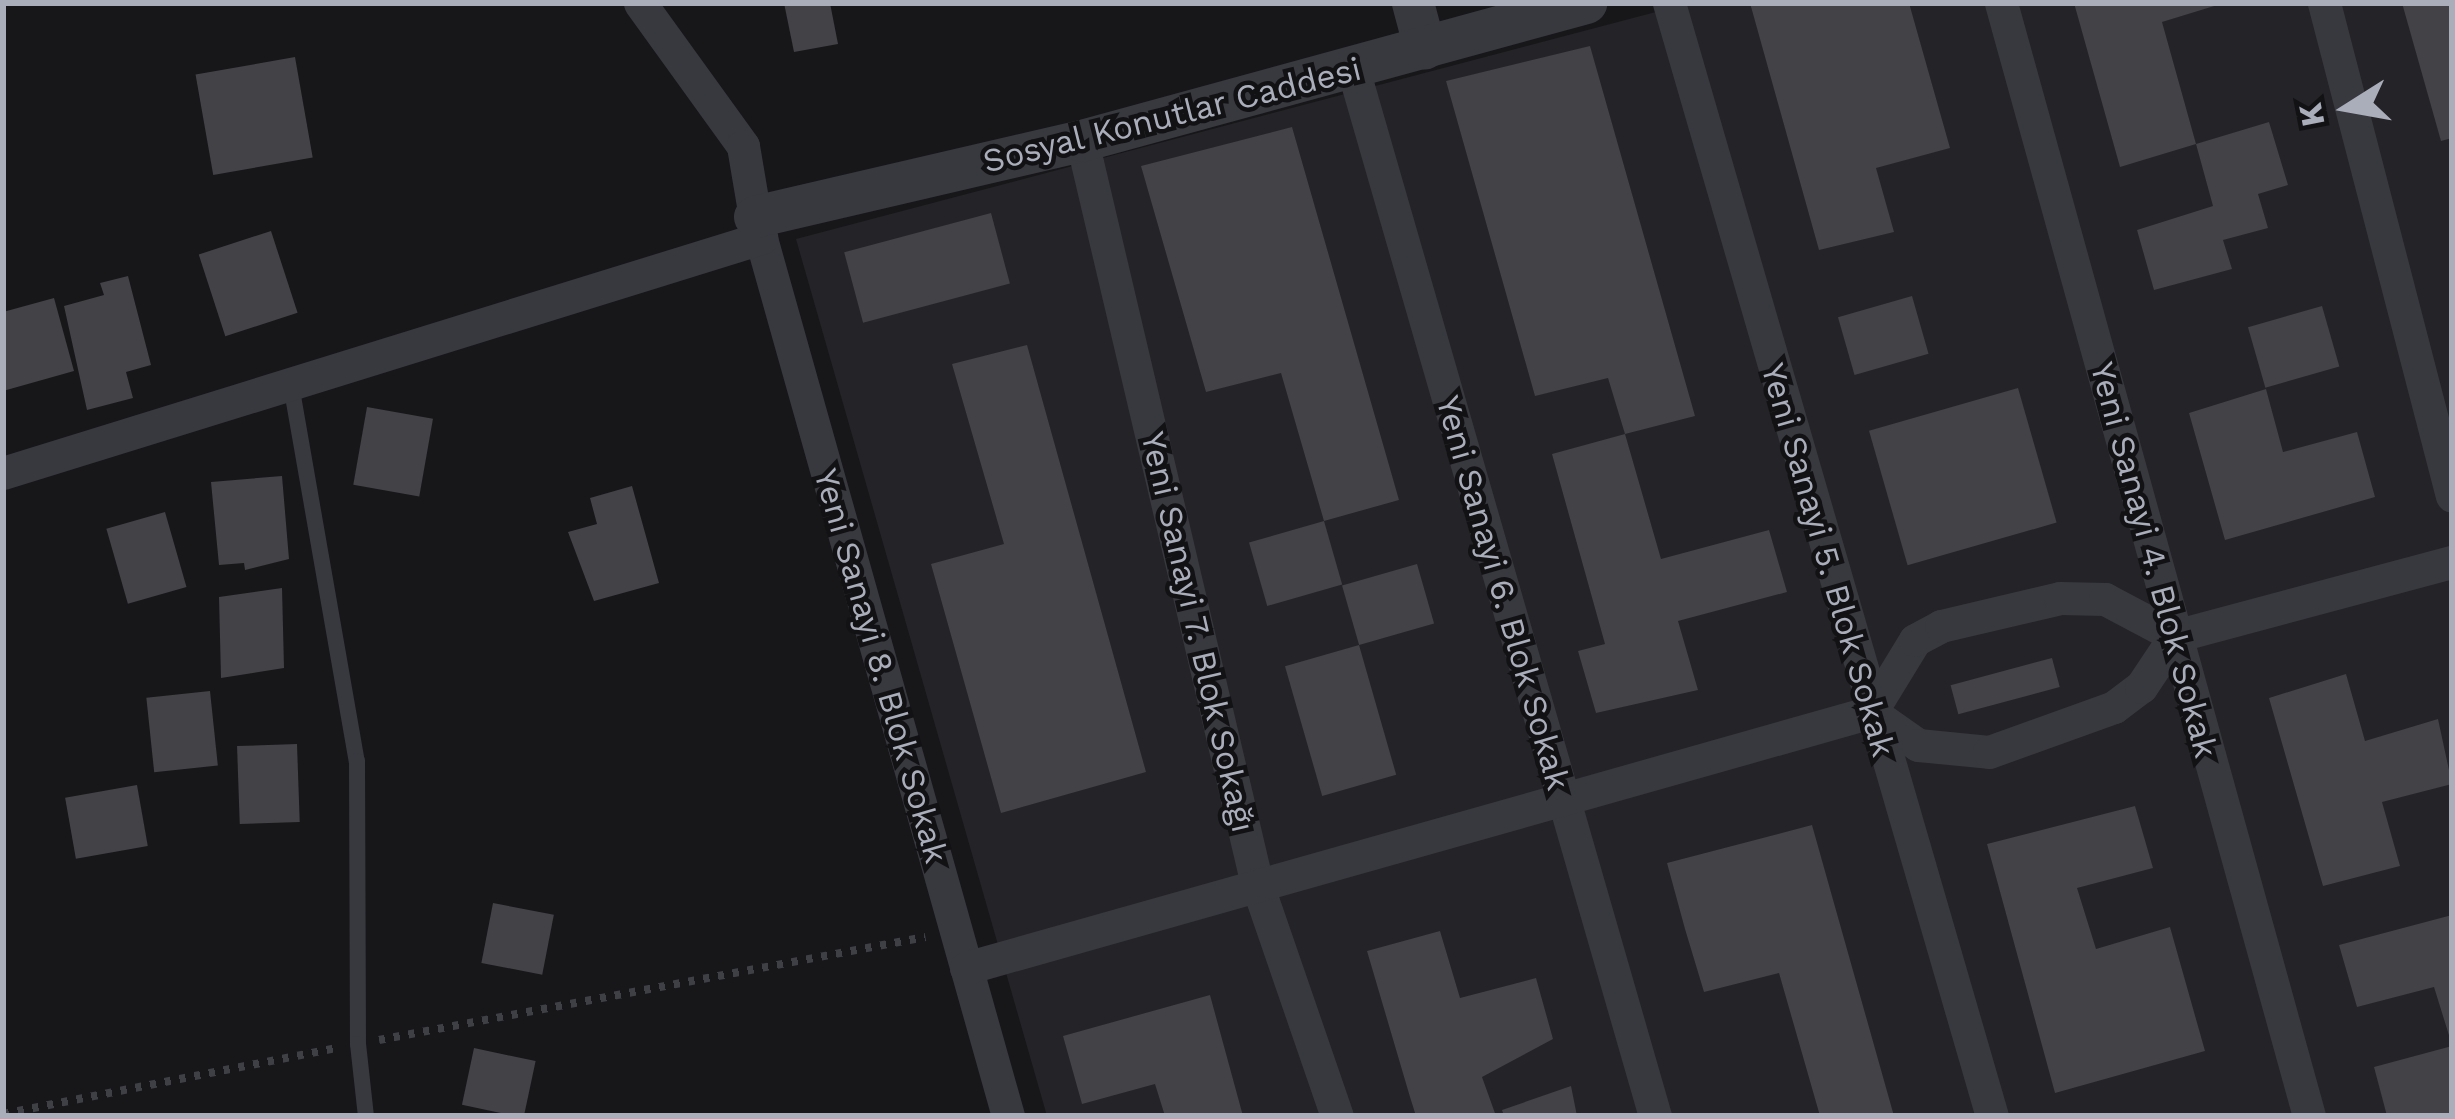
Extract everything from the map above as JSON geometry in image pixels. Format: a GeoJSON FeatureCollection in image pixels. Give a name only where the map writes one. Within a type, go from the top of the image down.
{"type":"FeatureCollection","features":[{"type":"Feature","properties":{"kind":"street","name":"Yeni Sanayi 8. Blok Sokak"},"geometry":{"type":"LineString","coordinates":[[640,3],[743,146],[758,228],[1008,1116]]}},
{"type":"Feature","properties":{"kind":"street"},"geometry":{"type":"LineString","coordinates":[[1413,3],[1425,48]]}},
{"type":"Feature","properties":{"kind":"street","name":"Sosyal Konutlar Caddesi"},"geometry":{"type":"LineString","coordinates":[[758,228],[1586,3]]}},
{"type":"Feature","properties":{"kind":"street","name":"Yeni Sanayi 5. Blok Sokak"},"geometry":{"type":"LineString","coordinates":[[1669,3],[1871,712],[1992,1116]]}},
{"type":"Feature","properties":{"kind":"street","name":"Yeni Sanayi 4. Blok Sokak"},"geometry":{"type":"LineString","coordinates":[[2001,3],[2309,1116]]}},
{"type":"Feature","properties":{"kind":"street"},"geometry":{"type":"LineString","coordinates":[[2324,3],[2452,496]]}},
{"type":"Feature","properties":{"kind":"street","name":"Yeni Sanayi 6. Blok Sokak"},"geometry":{"type":"LineString","coordinates":[[1353,69],[1655,1116]]}},
{"type":"Feature","properties":{"kind":"street","name":"Yeni Sanayi 7. Blok Sokağı"},"geometry":{"type":"LineString","coordinates":[[1082,141],[1257,884],[1337,1116]]}},
{"type":"Feature","properties":{"kind":"street"},"geometry":{"type":"LineString","coordinates":[[3,473],[758,228]]}},
{"type":"Feature","properties":{"kind":"street"},"geometry":{"type":"LineString","coordinates":[[1871,712],[1918,745],[1989,752],[2114,707],[2141,687],[2175,636],[2452,562]]}},
{"type":"Feature","properties":{"kind":"street"},"geometry":{"type":"LineString","coordinates":[[966,968],[1871,712],[1915,640],[1941,626],[2060,598],[2105,599],[2175,636]]}},
{"type":"Feature","properties":{"kind":"lane"},"geometry":{"type":"LineString","coordinates":[[290,379],[357,761],[358,1044],[366,1116]]}},
{"type":"Feature","properties":{"kind":"path"},"geometry":{"type":"LineString","coordinates":[[3,1114],[956,932]]}},
{"type":"Feature","properties":{"kind":"shaded area"},"geometry":{"type":"Polygon","coordinates":[[[1690,3],[2452,3],[2452,1116],[1047,1116],[796,239],[1690,3]]]}},
{"type":"Feature","properties":{"kind":"building"},"geometry":{"type":"Polygon","coordinates":[[[784,3],[830,3],[838,44],[794,52],[784,3]]]}},
{"type":"Feature","properties":{"kind":"building"},"geometry":{"type":"Polygon","coordinates":[[[1750,3],[1909,3],[1950,148],[1876,168],[1894,232],[1819,250],[1750,3]]]}},
{"type":"Feature","properties":{"kind":"building"},"geometry":{"type":"Polygon","coordinates":[[[2074,3],[2224,3],[2162,22],[2196,144],[2120,167],[2074,3]]]}},
{"type":"Feature","properties":{"kind":"building"},"geometry":{"type":"Polygon","coordinates":[[[2402,3],[2452,3],[2452,138],[2441,141],[2402,3]]]}},
{"type":"Feature","properties":{"kind":"building"},"geometry":{"type":"Polygon","coordinates":[[[1590,46],[1695,416],[1625,434],[1608,378],[1535,396],[1446,81],[1590,46]]]}},
{"type":"Feature","properties":{"kind":"building"},"geometry":{"type":"Polygon","coordinates":[[[295,57],[313,157],[213,175],[196,75],[295,57]]]}},
{"type":"Feature","properties":{"kind":"building"},"geometry":{"type":"Polygon","coordinates":[[[2269,122],[2288,185],[2258,194],[2268,228],[2223,240],[2232,269],[2154,290],[2137,230],[2213,206],[2196,144],[2269,122]]]}},
{"type":"Feature","properties":{"kind":"building"},"geometry":{"type":"Polygon","coordinates":[[[1292,127],[1399,500],[1324,521],[1281,373],[1206,392],[1141,166],[1292,127]]]}},
{"type":"Feature","properties":{"kind":"building"},"geometry":{"type":"Polygon","coordinates":[[[991,213],[1010,284],[863,323],[844,252],[991,213]]]}},
{"type":"Feature","properties":{"kind":"building"},"geometry":{"type":"Polygon","coordinates":[[[271,231],[298,313],[225,336],[199,254],[271,231]]]}},
{"type":"Feature","properties":{"kind":"building"},"geometry":{"type":"Polygon","coordinates":[[[128,276],[151,365],[126,372],[133,398],[87,410],[64,306],[104,295],[100,283],[128,276]]]}},
{"type":"Feature","properties":{"kind":"building"},"geometry":{"type":"Polygon","coordinates":[[[1912,296],[1929,354],[1855,375],[1838,317],[1912,296]]]}},
{"type":"Feature","properties":{"kind":"building"},"geometry":{"type":"Polygon","coordinates":[[[54,298],[74,371],[3,391],[3,312],[54,298]]]}},
{"type":"Feature","properties":{"kind":"building"},"geometry":{"type":"Polygon","coordinates":[[[2322,306],[2339,367],[2265,388],[2248,327],[2322,306]]]}},
{"type":"Feature","properties":{"kind":"building"},"geometry":{"type":"Polygon","coordinates":[[[1027,345],[1146,772],[1001,813],[931,564],[1004,544],[952,364],[1027,345]]]}},
{"type":"Feature","properties":{"kind":"building"},"geometry":{"type":"Polygon","coordinates":[[[2018,388],[2057,523],[1908,565],[1869,431],[2018,388]]]}},
{"type":"Feature","properties":{"kind":"building"},"geometry":{"type":"Polygon","coordinates":[[[2266,389],[2283,452],[2357,432],[2375,497],[2225,540],[2189,413],[2266,389]]]}},
{"type":"Feature","properties":{"kind":"building"},"geometry":{"type":"Polygon","coordinates":[[[367,407],[433,419],[419,496],[353,485],[367,407]]]}},
{"type":"Feature","properties":{"kind":"building"},"geometry":{"type":"Polygon","coordinates":[[[1625,434],[1661,559],[1769,530],[1787,592],[1678,621],[1698,690],[1596,713],[1578,651],[1605,644],[1552,454],[1625,434]]]}},
{"type":"Feature","properties":{"kind":"building"},"geometry":{"type":"Polygon","coordinates":[[[282,476],[289,559],[245,570],[244,563],[219,565],[211,482],[282,476]]]}},
{"type":"Feature","properties":{"kind":"building"},"geometry":{"type":"Polygon","coordinates":[[[632,486],[659,583],[594,601],[568,532],[597,524],[590,498],[632,486]]]}},
{"type":"Feature","properties":{"kind":"building"},"geometry":{"type":"Polygon","coordinates":[[[165,512],[186,587],[128,604],[106,529],[165,512]]]}},
{"type":"Feature","properties":{"kind":"building"},"geometry":{"type":"Polygon","coordinates":[[[1324,521],[1342,584],[1267,606],[1249,542],[1324,521]]]}},
{"type":"Feature","properties":{"kind":"building"},"geometry":{"type":"Polygon","coordinates":[[[1417,564],[1434,624],[1359,645],[1342,585],[1417,564]]]}},
{"type":"Feature","properties":{"kind":"building"},"geometry":{"type":"Polygon","coordinates":[[[282,588],[284,668],[221,678],[219,597],[282,588]]]}},
{"type":"Feature","properties":{"kind":"building"},"geometry":{"type":"Polygon","coordinates":[[[1359,645],[1396,775],[1322,796],[1285,666],[1359,645]]]}},
{"type":"Feature","properties":{"kind":"building"},"geometry":{"type":"Polygon","coordinates":[[[2052,658],[2060,687],[1958,714],[1951,685],[2052,658]]]}},
{"type":"Feature","properties":{"kind":"building"},"geometry":{"type":"Polygon","coordinates":[[[2346,674],[2365,741],[2438,719],[2452,784],[2382,802],[2400,866],[2323,886],[2269,698],[2346,674]]]}},
{"type":"Feature","properties":{"kind":"building"},"geometry":{"type":"Polygon","coordinates":[[[210,691],[218,766],[154,772],[146,698],[210,691]]]}},
{"type":"Feature","properties":{"kind":"building"},"geometry":{"type":"Polygon","coordinates":[[[297,744],[300,822],[240,824],[237,746],[297,744]]]}},
{"type":"Feature","properties":{"kind":"building"},"geometry":{"type":"Polygon","coordinates":[[[137,785],[148,846],[76,859],[65,798],[137,785]]]}},
{"type":"Feature","properties":{"kind":"building"},"geometry":{"type":"Polygon","coordinates":[[[2135,806],[2153,868],[2077,888],[2096,949],[2170,927],[2205,1051],[2055,1093],[1987,844],[2135,806]]]}},
{"type":"Feature","properties":{"kind":"building"},"geometry":{"type":"Polygon","coordinates":[[[1812,825],[1894,1116],[1820,1116],[1779,973],[1704,992],[1685,929],[1667,863],[1812,825]]]}},
{"type":"Feature","properties":{"kind":"building"},"geometry":{"type":"Polygon","coordinates":[[[493,903],[554,915],[542,975],[481,963],[493,903]]]}},
{"type":"Feature","properties":{"kind":"building"},"geometry":{"type":"Polygon","coordinates":[[[2452,915],[2452,1045],[2434,987],[2357,1007],[2339,945],[2452,915]]]}},
{"type":"Feature","properties":{"kind":"building"},"geometry":{"type":"Polygon","coordinates":[[[1440,931],[1460,998],[1536,978],[1553,1039],[1482,1077],[1496,1116],[1416,1116],[1410,1097],[1367,951],[1440,931]]]}},
{"type":"Feature","properties":{"kind":"building"},"geometry":{"type":"Polygon","coordinates":[[[1210,995],[1243,1116],[1165,1116],[1155,1084],[1082,1104],[1063,1036],[1210,995]]]}},
{"type":"Feature","properties":{"kind":"building"},"geometry":{"type":"Polygon","coordinates":[[[2452,1046],[2452,1116],[2387,1116],[2374,1067],[2452,1046]]]}},
{"type":"Feature","properties":{"kind":"building"},"geometry":{"type":"Polygon","coordinates":[[[474,1048],[536,1061],[524,1116],[462,1105],[474,1048]]]}},
{"type":"Feature","properties":{"kind":"building"},"geometry":{"type":"Polygon","coordinates":[[[1571,1086],[1577,1116],[1504,1116],[1502,1110],[1571,1086]]]}}]}
